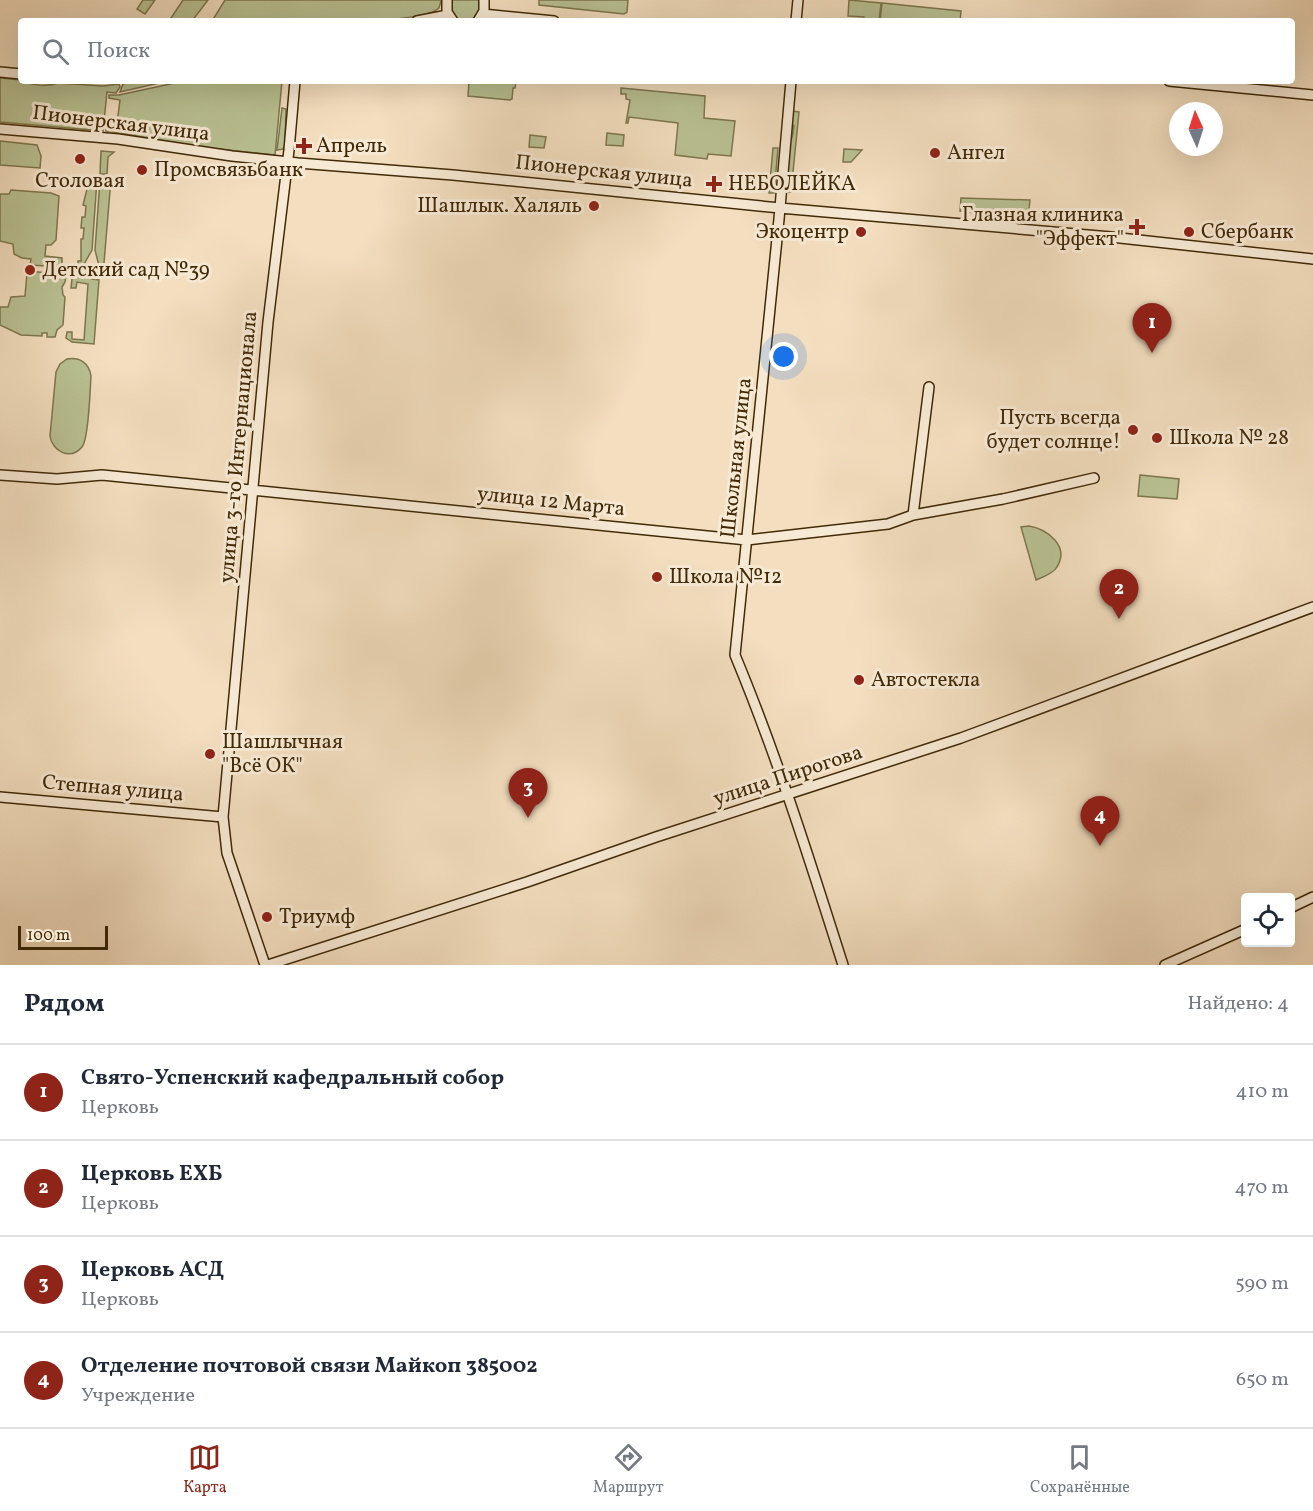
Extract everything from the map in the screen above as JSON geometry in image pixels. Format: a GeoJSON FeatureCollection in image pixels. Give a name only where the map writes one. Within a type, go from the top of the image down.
{"type":"FeatureCollection","features":[{"type":"Feature","properties":{"kind":"street"},"geometry":{"type":"LineString","coordinates":[[447,0],[446,8],[450,18]]}},
{"type":"Feature","properties":{"kind":"street"},"geometry":{"type":"LineString","coordinates":[[481,18],[484,0]]}},
{"type":"Feature","properties":{"kind":"street"},"geometry":{"type":"LineString","coordinates":[[796,18],[798,0]]}},
{"type":"Feature","properties":{"kind":"street"},"geometry":{"type":"LineString","coordinates":[[0,72],[18,74]]}},
{"type":"Feature","properties":{"kind":"street","name":"улица 3-го Интернационала"},"geometry":{"type":"LineString","coordinates":[[267,965],[227,853],[223,817],[268,322],[295,84]]}},
{"type":"Feature","properties":{"kind":"street","name":"Школьная улица"},"geometry":{"type":"LineString","coordinates":[[791,84],[735,655],[752,693],[843,965]]}},
{"type":"Feature","properties":{"kind":"street"},"geometry":{"type":"LineString","coordinates":[[1200,84],[1313,95]]}},
{"type":"Feature","properties":{"kind":"street","name":"Пионерская улица"},"geometry":{"type":"LineString","coordinates":[[0,129],[118,139],[287,162],[453,175],[780,208],[1111,237],[1313,259]]}},
{"type":"Feature","properties":{"kind":"street"},"geometry":{"type":"LineString","coordinates":[[913,515],[929,387]]}},
{"type":"Feature","properties":{"kind":"street","name":"улица 12 Марта"},"geometry":{"type":"LineString","coordinates":[[0,476],[57,479],[102,476],[747,540],[888,524],[913,515],[1003,499],[1094,478]]}},
{"type":"Feature","properties":{"kind":"street","name":"улица Пирогова"},"geometry":{"type":"LineString","coordinates":[[267,965],[406,922],[961,738],[1313,607]]}},
{"type":"Feature","properties":{"kind":"street","name":"Степная улица"},"geometry":{"type":"LineString","coordinates":[[0,797],[223,817]]}},
{"type":"Feature","properties":{"kind":"street"},"geometry":{"type":"LineString","coordinates":[[1295,906],[1313,897]]}},
{"type":"Feature","properties":{"kind":"street"},"geometry":{"type":"LineString","coordinates":[[1166,965],[1241,931]]}},
{"type":"Feature","properties":{"kind":"green space"},"geometry":{"type":"Polygon","coordinates":[[[143,0],[155,0],[145,14],[137,9],[143,0]]]}},
{"type":"Feature","properties":{"kind":"green space"},"geometry":{"type":"Polygon","coordinates":[[[183,0],[208,0],[194,18],[171,18],[183,0]]]}},
{"type":"Feature","properties":{"kind":"green space"},"geometry":{"type":"Polygon","coordinates":[[[225,0],[441,0],[439,8],[425,14],[400,18],[214,18],[225,0]]]}},
{"type":"Feature","properties":{"kind":"green space"},"geometry":{"type":"Polygon","coordinates":[[[452,0],[479,0],[479,13],[473,18],[456,18],[451,13],[452,0]]]}},
{"type":"Feature","properties":{"kind":"green space"},"geometry":{"type":"Polygon","coordinates":[[[539,0],[628,0],[627,12],[624,14],[539,5],[539,0]]]}},
{"type":"Feature","properties":{"kind":"green space"},"geometry":{"type":"Polygon","coordinates":[[[849,0],[881,3],[879,18],[848,16],[849,0]]]}},
{"type":"Feature","properties":{"kind":"green space"},"geometry":{"type":"Polygon","coordinates":[[[882,3],[961,11],[960,18],[880,18],[882,3]]]}},
{"type":"Feature","properties":{"kind":"green space"},"geometry":{"type":"Polygon","coordinates":[[[0,78],[18,80],[18,84],[103,86],[119,84],[120,87],[116,93],[107,92],[103,131],[0,122],[0,78]]]}},
{"type":"Feature","properties":{"kind":"green space"},"geometry":{"type":"Polygon","coordinates":[[[123,84],[155,84],[120,92],[123,84]]]}},
{"type":"Feature","properties":{"kind":"green space"},"geometry":{"type":"Polygon","coordinates":[[[170,84],[282,84],[275,155],[208,148],[106,131],[107,122],[117,123],[120,100],[109,98],[109,95],[170,84]]]}},
{"type":"Feature","properties":{"kind":"green space"},"geometry":{"type":"Polygon","coordinates":[[[469,84],[516,84],[510,100],[468,96],[469,84]]]}},
{"type":"Feature","properties":{"kind":"green space"},"geometry":{"type":"Polygon","coordinates":[[[621,88],[705,96],[704,118],[735,121],[731,156],[708,154],[707,159],[675,155],[678,123],[629,117],[626,123],[630,100],[626,99],[626,94],[621,94],[621,88]]]}},
{"type":"Feature","properties":{"kind":"green space"},"geometry":{"type":"Polygon","coordinates":[[[282,108],[286,109],[285,145],[283,149],[277,150],[282,108]]]}},
{"type":"Feature","properties":{"kind":"green space"},"geometry":{"type":"Polygon","coordinates":[[[792,111],[799,112],[791,192],[786,192],[789,141],[792,138],[794,126],[791,123],[792,111]]]}},
{"type":"Feature","properties":{"kind":"green space"},"geometry":{"type":"Polygon","coordinates":[[[607,133],[624,135],[623,146],[606,145],[607,133]]]}},
{"type":"Feature","properties":{"kind":"green space"},"geometry":{"type":"Polygon","coordinates":[[[530,135],[546,137],[544,148],[529,147],[530,135]]]}},
{"type":"Feature","properties":{"kind":"green space"},"geometry":{"type":"Polygon","coordinates":[[[0,141],[37,145],[41,156],[40,168],[0,165],[0,141]]]}},
{"type":"Feature","properties":{"kind":"green space"},"geometry":{"type":"Polygon","coordinates":[[[773,148],[778,148],[774,193],[769,193],[773,148]]]}},
{"type":"Feature","properties":{"kind":"green space"},"geometry":{"type":"Polygon","coordinates":[[[844,149],[862,150],[851,162],[843,162],[844,149]]]}},
{"type":"Feature","properties":{"kind":"green space"},"geometry":{"type":"Polygon","coordinates":[[[101,151],[114,152],[108,157],[107,174],[100,174],[101,151]]]}},
{"type":"Feature","properties":{"kind":"green space"},"geometry":{"type":"Polygon","coordinates":[[[86,179],[97,180],[92,250],[83,266],[78,265],[78,261],[81,261],[81,239],[83,239],[84,228],[81,228],[82,217],[85,217],[86,206],[83,205],[88,185],[86,179]]]}},
{"type":"Feature","properties":{"kind":"green space"},"geometry":{"type":"Polygon","coordinates":[[[100,180],[109,182],[110,191],[104,263],[100,270],[95,250],[100,180]]]}},
{"type":"Feature","properties":{"kind":"green space"},"geometry":{"type":"Polygon","coordinates":[[[11,190],[51,193],[59,196],[56,240],[51,245],[46,245],[45,256],[62,258],[62,267],[30,265],[31,259],[14,254],[13,244],[0,241],[0,194],[9,194],[11,190]]]}},
{"type":"Feature","properties":{"kind":"green space"},"geometry":{"type":"Polygon","coordinates":[[[961,198],[1030,200],[1028,219],[960,211],[961,198]]]}},
{"type":"Feature","properties":{"kind":"green space"},"geometry":{"type":"Polygon","coordinates":[[[29,271],[66,275],[62,287],[65,297],[63,325],[57,330],[55,337],[47,337],[47,333],[42,333],[42,336],[21,335],[0,325],[0,307],[8,307],[11,297],[25,296],[29,271]]]}},
{"type":"Feature","properties":{"kind":"green space"},"geometry":{"type":"Polygon","coordinates":[[[77,274],[92,275],[92,279],[99,280],[94,344],[72,342],[66,338],[67,332],[72,332],[72,339],[84,340],[88,284],[77,282],[76,288],[71,288],[72,279],[77,274]]]}},
{"type":"Feature","properties":{"kind":"green space"},"geometry":{"type":"Polygon","coordinates":[[[67,359],[83,362],[91,376],[88,424],[84,442],[77,451],[67,454],[54,446],[50,436],[56,372],[60,364],[67,359]]]}},
{"type":"Feature","properties":{"kind":"green space"},"geometry":{"type":"Polygon","coordinates":[[[1140,475],[1179,479],[1177,499],[1138,496],[1140,475]]]}},
{"type":"Feature","properties":{"kind":"green space"},"geometry":{"type":"Polygon","coordinates":[[[1029,526],[1049,535],[1055,540],[1061,552],[1057,567],[1048,575],[1036,580],[1021,527],[1029,526]]]}},
{"type":"Feature","properties":{"kind":"place","name":"Апрель"},"geometry":{"type":"Point","coordinates":[304,146]}},
{"type":"Feature","properties":{"kind":"place","name":"Ангел"},"geometry":{"type":"Point","coordinates":[935,153]}},
{"type":"Feature","properties":{"kind":"place","name":"Столовая"},"geometry":{"type":"Point","coordinates":[80,159]}},
{"type":"Feature","properties":{"kind":"place","name":"Промсвязьбанк"},"geometry":{"type":"Point","coordinates":[142,170]}},
{"type":"Feature","properties":{"kind":"place","name":"НЕБОЛЕЙКА"},"geometry":{"type":"Point","coordinates":[714,184]}},
{"type":"Feature","properties":{"kind":"place","name":"Шашлык. Халяль"},"geometry":{"type":"Point","coordinates":[594,206]}},
{"type":"Feature","properties":{"kind":"place","name":"Глазная клиника \"Эффект\""},"geometry":{"type":"Point","coordinates":[1137,227]}},
{"type":"Feature","properties":{"kind":"place","name":"Экоцентр"},"geometry":{"type":"Point","coordinates":[861,232]}},
{"type":"Feature","properties":{"kind":"place","name":"Сбербанк"},"geometry":{"type":"Point","coordinates":[1189,232]}},
{"type":"Feature","properties":{"kind":"place","name":"Детский сад №39"},"geometry":{"type":"Point","coordinates":[30,270]}},
{"type":"Feature","properties":{"kind":"place","name":"Свято-Успенский кафедральный собор"},"geometry":{"type":"Point","coordinates":[1152,353]}},
{"type":"Feature","properties":{"kind":"place","name":"Пусть всегда будет солнце!"},"geometry":{"type":"Point","coordinates":[1133,430]}},
{"type":"Feature","properties":{"kind":"place","name":"Школа № 28"},"geometry":{"type":"Point","coordinates":[1157,438]}},
{"type":"Feature","properties":{"kind":"place","name":"Школа №12"},"geometry":{"type":"Point","coordinates":[657,577]}},
{"type":"Feature","properties":{"kind":"place","name":"Церковь ЕХБ"},"geometry":{"type":"Point","coordinates":[1119,619]}},
{"type":"Feature","properties":{"kind":"place","name":"Автостекла"},"geometry":{"type":"Point","coordinates":[859,680]}},
{"type":"Feature","properties":{"kind":"place","name":"Шашлычная \"Всё ОК\""},"geometry":{"type":"Point","coordinates":[210,754]}},
{"type":"Feature","properties":{"kind":"place","name":"Церковь АСД"},"geometry":{"type":"Point","coordinates":[528,818]}},
{"type":"Feature","properties":{"kind":"place","name":"Отделение почтовой связи Майкоп 385002"},"geometry":{"type":"Point","coordinates":[1100,846]}},
{"type":"Feature","properties":{"kind":"place","name":"Триумф"},"geometry":{"type":"Point","coordinates":[267,917]}}]}
